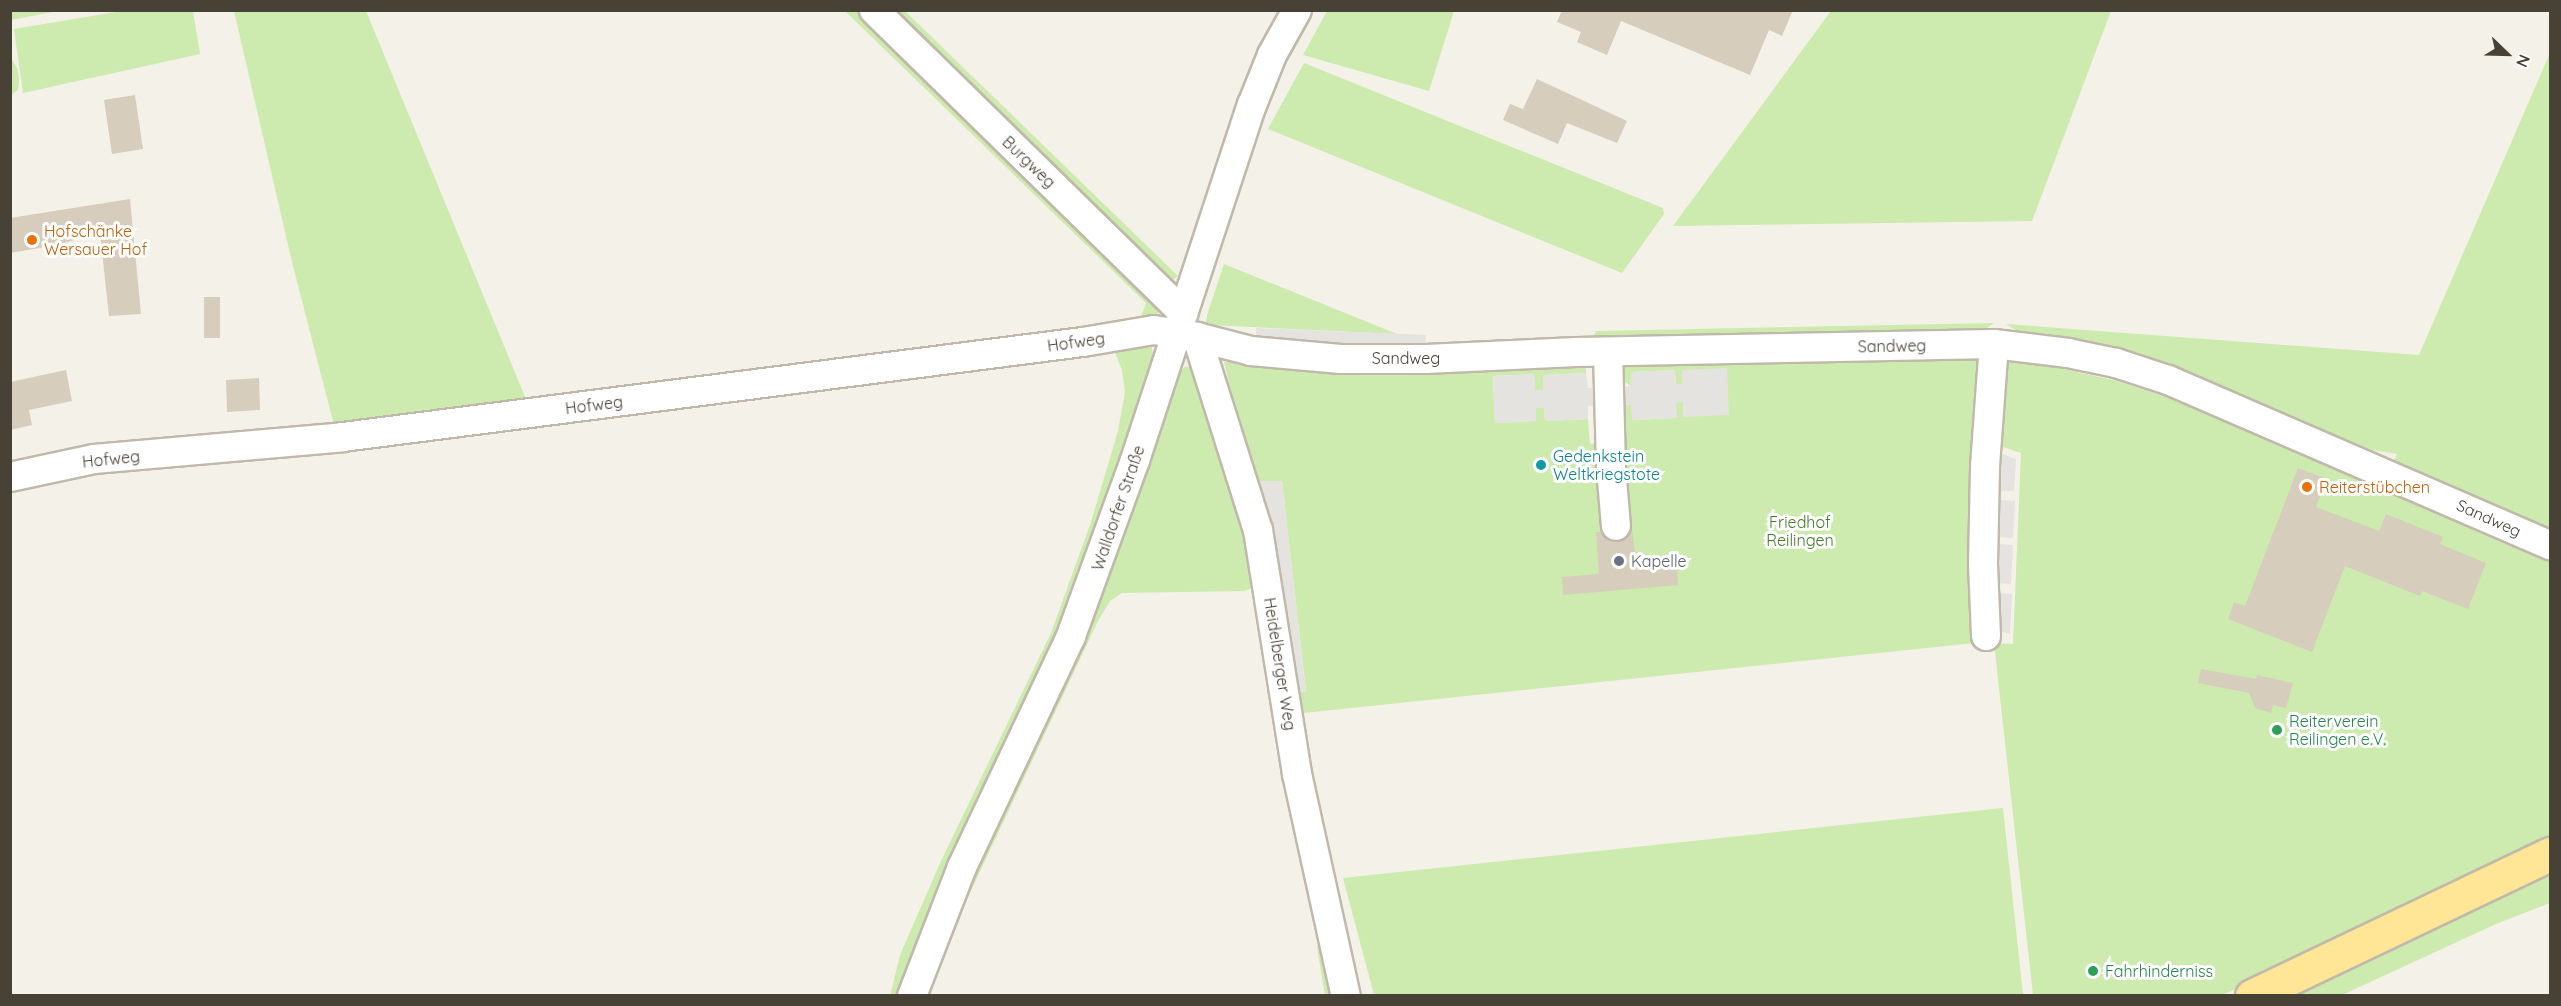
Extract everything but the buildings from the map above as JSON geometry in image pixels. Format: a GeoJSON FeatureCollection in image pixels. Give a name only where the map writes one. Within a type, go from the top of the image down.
{"type":"FeatureCollection","features":[{"type":"Feature","properties":{"kind":"main road"},"geometry":{"type":"LineString","coordinates":[[2252,996],[2550,854]]}},
{"type":"Feature","properties":{"kind":"street","name":"Burgweg"},"geometry":{"type":"LineString","coordinates":[[874,10],[1186,328]]}},
{"type":"Feature","properties":{"kind":"street","name":"Walldorfer Straße"},"geometry":{"type":"LineString","coordinates":[[912,996],[962,867],[1071,636],[1186,328],[1252,105],[1272,56],[1297,10]]}},
{"type":"Feature","properties":{"kind":"street","name":"Sandweg"},"geometry":{"type":"LineString","coordinates":[[1186,328],[1251,351],[1341,359],[1426,359],[1608,352],[1994,344],[2068,353],[2116,363],[2168,380],[2550,545]]}},
{"type":"Feature","properties":{"kind":"street","name":"Hofweg"},"geometry":{"type":"LineString","coordinates":[[10,477],[94,459],[343,437],[1083,342],[1154,330],[1186,328]]}},
{"type":"Feature","properties":{"kind":"street","name":"Heidelberger Weg"},"geometry":{"type":"LineString","coordinates":[[1186,328],[1258,530],[1297,774],[1346,996]]}},
{"type":"Feature","properties":{"kind":"street"},"geometry":{"type":"LineString","coordinates":[[1986,636],[1983,564],[1985,477],[1994,344]]}},
{"type":"Feature","properties":{"kind":"street"},"geometry":{"type":"LineString","coordinates":[[1608,352],[1616,525]]}},
{"type":"Feature","properties":{"kind":"green space"},"geometry":{"type":"Polygon","coordinates":[[[11,10],[58,10],[58,11],[11,20],[11,10]]]}},
{"type":"Feature","properties":{"kind":"green space"},"geometry":{"type":"Polygon","coordinates":[[[128,10],[193,11],[200,54],[23,93],[14,29],[128,10]]]}},
{"type":"Feature","properties":{"kind":"green space"},"geometry":{"type":"Polygon","coordinates":[[[234,11],[366,11],[528,404],[335,429],[292,262],[234,11]]]}},
{"type":"Feature","properties":{"kind":"green space"},"geometry":{"type":"Polygon","coordinates":[[[845,11],[905,11],[1178,276],[1169,283],[1156,318],[1138,324],[1146,303],[845,11]]]}},
{"type":"Feature","properties":{"kind":"green space"},"geometry":{"type":"Polygon","coordinates":[[[1327,11],[1454,11],[1429,91],[1303,55],[1327,11]]]}},
{"type":"Feature","properties":{"kind":"green space"},"geometry":{"type":"Polygon","coordinates":[[[1831,11],[2111,11],[2032,221],[1673,226],[1831,11]]]}},
{"type":"Feature","properties":{"kind":"green space"},"geometry":{"type":"Polygon","coordinates":[[[2550,53],[2550,537],[2392,466],[2397,454],[2372,450],[2205,380],[2027,337],[2006,324],[2419,355],[2550,53]]]}},
{"type":"Feature","properties":{"kind":"green space"},"geometry":{"type":"Polygon","coordinates":[[[10,56],[18,70],[19,80],[18,90],[11,95],[10,56]]]}},
{"type":"Feature","properties":{"kind":"green space"},"geometry":{"type":"Polygon","coordinates":[[[1304,63],[1663,208],[1664,214],[1622,273],[1268,129],[1304,63]]]}},
{"type":"Feature","properties":{"kind":"green space"},"geometry":{"type":"Polygon","coordinates":[[[1224,264],[1397,334],[1209,325],[1206,323],[1207,315],[1224,264]]]}},
{"type":"Feature","properties":{"kind":"green space"},"geometry":{"type":"Polygon","coordinates":[[[1994,323],[1979,334],[1590,343],[1596,331],[1994,323]]]}},
{"type":"Feature","properties":{"kind":"green space"},"geometry":{"type":"Polygon","coordinates":[[[1147,343],[1152,347],[1153,359],[1104,513],[1044,665],[956,844],[934,896],[898,995],[890,996],[900,955],[941,861],[1051,633],[1091,522],[1118,431],[1125,392],[1122,370],[1112,345],[1147,343]]]}},
{"type":"Feature","properties":{"kind":"green space","name":"Friedhof Reilingen"},"geometry":{"type":"Polygon","coordinates":[[[1982,353],[1984,642],[1294,714],[1289,692],[1306,691],[1282,481],[1252,481],[1224,362],[1342,367],[1585,361],[1586,373],[1543,375],[1544,390],[1535,390],[1534,374],[1493,376],[1495,423],[1535,421],[1535,408],[1544,407],[1545,421],[1588,419],[1590,444],[1617,440],[1621,406],[1631,404],[1633,420],[1676,418],[1676,402],[1683,402],[1684,417],[1682,370],[1682,384],[1676,385],[1675,370],[1631,372],[1631,386],[1618,377],[1620,362],[1982,353]]]}},
{"type":"Feature","properties":{"kind":"green space","name":"Reiterverein Reilingen e.V."},"geometry":{"type":"Polygon","coordinates":[[[1995,359],[2045,365],[2113,380],[2201,408],[2550,554],[2550,837],[2223,995],[2033,995],[1994,643],[2013,644],[2021,453],[1997,445],[1995,359]]]}},
{"type":"Feature","properties":{"kind":"green space"},"geometry":{"type":"Polygon","coordinates":[[[1191,366],[1260,570],[1258,586],[1245,591],[1122,593],[1110,601],[1098,621],[968,897],[930,995],[925,996],[979,855],[1054,701],[1101,597],[1141,489],[1179,372],[1191,366]]]}},
{"type":"Feature","properties":{"kind":"green space"},"geometry":{"type":"Polygon","coordinates":[[[2003,808],[2023,995],[1374,995],[1343,878],[2003,808]]]}},
{"type":"Feature","properties":{"kind":"green space"},"geometry":{"type":"Polygon","coordinates":[[[2550,865],[2550,903],[2496,924],[2342,995],[2278,996],[2550,865]]]}},
{"type":"Feature","properties":{"kind":"green space"},"geometry":{"type":"Polygon","coordinates":[[[1321,937],[1334,995],[1325,995],[1317,947],[1321,937]]]}},
{"type":"Feature","properties":{"kind":"shaded area"},"geometry":{"type":"Polygon","coordinates":[[[1256,328],[1426,335],[1425,350],[1256,343],[1256,328]]]}},
{"type":"Feature","properties":{"kind":"shaded area"},"geometry":{"type":"Polygon","coordinates":[[[1727,368],[1729,415],[1683,417],[1683,402],[1676,403],[1677,418],[1632,420],[1631,404],[1588,406],[1588,419],[1545,421],[1544,408],[1536,408],[1536,421],[1495,423],[1493,376],[1534,374],[1535,390],[1543,390],[1543,375],[1586,373],[1588,388],[1631,386],[1631,372],[1675,370],[1676,385],[1682,384],[1682,370],[1727,368]]]}},
{"type":"Feature","properties":{"kind":"shaded area"},"geometry":{"type":"Polygon","coordinates":[[[1994,451],[2016,459],[2014,491],[2001,491],[2000,500],[2015,501],[2013,538],[1999,537],[1999,544],[2013,545],[2011,584],[1997,583],[1997,593],[2012,594],[2010,634],[1979,625],[1994,451]]]}},
{"type":"Feature","properties":{"kind":"shaded area"},"geometry":{"type":"Polygon","coordinates":[[[1252,481],[1282,481],[1306,692],[1289,692],[1252,481]]]}},
{"type":"Feature","properties":{"kind":"place","name":"Hofschänke Wersauer Hof"},"geometry":{"type":"Point","coordinates":[32,240]}},
{"type":"Feature","properties":{"kind":"place","name":"Gedenkstein Weltkriegstote"},"geometry":{"type":"Point","coordinates":[1541,465]}},
{"type":"Feature","properties":{"kind":"place","name":"Reiterstübchen"},"geometry":{"type":"Point","coordinates":[2307,487]}},
{"type":"Feature","properties":{"kind":"place","name":"Kapelle"},"geometry":{"type":"Point","coordinates":[1619,561]}},
{"type":"Feature","properties":{"kind":"place","name":"Reiterverein Reilingen e.V."},"geometry":{"type":"Point","coordinates":[2277,730]}},
{"type":"Feature","properties":{"kind":"place","name":"Fahrhinderniss"},"geometry":{"type":"Point","coordinates":[2093,971]}}]}
